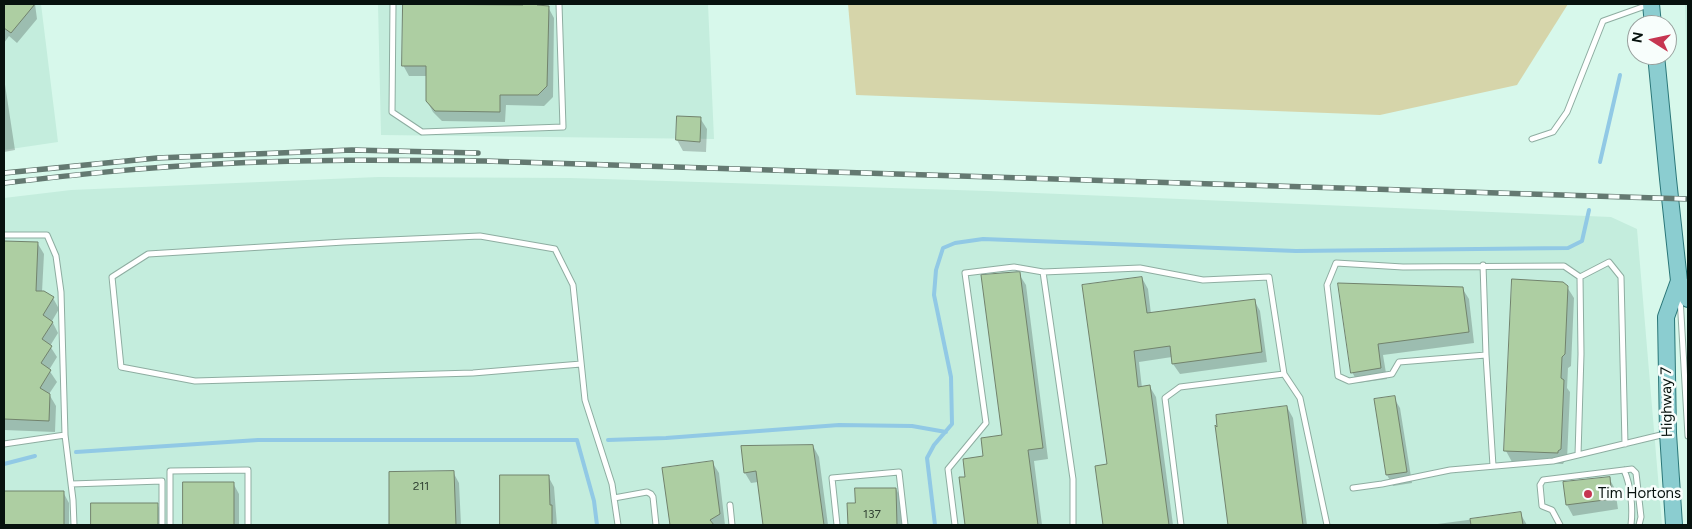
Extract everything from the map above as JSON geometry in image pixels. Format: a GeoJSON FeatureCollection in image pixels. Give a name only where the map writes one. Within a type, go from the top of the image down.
{"type":"FeatureCollection","features":[{"type":"Feature","properties":{"kind":"main road","name":"Highway 7"},"geometry":{"type":"LineString","coordinates":[[1657,65],[1680,281],[1688,299]]}},
{"type":"Feature","properties":{"kind":"main road","name":"Highway 7"},"geometry":{"type":"LineString","coordinates":[[1674,525],[1668,433],[1666,317],[1680,281]]}},
{"type":"Feature","properties":{"kind":"lane"},"geometry":{"type":"LineString","coordinates":[[393,4],[392,112],[422,132],[563,127],[559,4]]}},
{"type":"Feature","properties":{"kind":"lane"},"geometry":{"type":"LineString","coordinates":[[1532,139],[1553,132],[1568,112],[1603,21],[1651,4]]}},
{"type":"Feature","properties":{"kind":"lane"},"geometry":{"type":"LineString","coordinates":[[4,235],[47,236],[56,256],[61,292],[64,435],[74,500],[74,525]]}},
{"type":"Feature","properties":{"kind":"lane"},"geometry":{"type":"LineString","coordinates":[[581,364],[473,373],[194,381],[121,367],[112,277],[148,254],[480,236],[555,249],[573,285],[585,400],[612,484],[618,525]]}},
{"type":"Feature","properties":{"kind":"lane"},"geometry":{"type":"LineString","coordinates":[[1580,277],[1609,262],[1621,277],[1625,444]]}},
{"type":"Feature","properties":{"kind":"lane"},"geometry":{"type":"LineString","coordinates":[[1486,354],[1399,362],[1392,374],[1350,381],[1338,376],[1327,285],[1336,264],[1403,267],[1564,266],[1580,277]]}},
{"type":"Feature","properties":{"kind":"lane"},"geometry":{"type":"LineString","coordinates":[[1483,266],[1493,466]]}},
{"type":"Feature","properties":{"kind":"lane"},"geometry":{"type":"LineString","coordinates":[[955,525],[948,468],[986,423],[965,273],[1014,267],[1043,272],[1140,268],[1203,280],[1269,277],[1284,374],[1300,398],[1327,525]]}},
{"type":"Feature","properties":{"kind":"lane"},"geometry":{"type":"LineString","coordinates":[[1043,272],[1073,479],[1073,525]]}},
{"type":"Feature","properties":{"kind":"lane"},"geometry":{"type":"LineString","coordinates":[[1578,455],[1581,354],[1580,277]]}},
{"type":"Feature","properties":{"kind":"lane"},"geometry":{"type":"LineString","coordinates":[[1680,281],[1688,436]]}},
{"type":"Feature","properties":{"kind":"lane"},"geometry":{"type":"LineString","coordinates":[[1181,525],[1165,398],[1180,387],[1284,374]]}},
{"type":"Feature","properties":{"kind":"lane"},"geometry":{"type":"LineString","coordinates":[[1353,488],[1450,470],[1553,461],[1668,433]]}},
{"type":"Feature","properties":{"kind":"lane"},"geometry":{"type":"LineString","coordinates":[[4,444],[64,435]]}},
{"type":"Feature","properties":{"kind":"lane"},"geometry":{"type":"LineString","coordinates":[[1560,525],[1552,510],[1542,506],[1540,485],[1543,480],[1632,469],[1636,473],[1641,517],[1639,525]]}},
{"type":"Feature","properties":{"kind":"lane"},"geometry":{"type":"LineString","coordinates":[[170,525],[170,470],[248,470],[248,525]]}},
{"type":"Feature","properties":{"kind":"lane"},"geometry":{"type":"LineString","coordinates":[[1624,470],[1627,479],[1632,525]]}},
{"type":"Feature","properties":{"kind":"lane"},"geometry":{"type":"LineString","coordinates":[[838,525],[832,478],[899,472],[905,525]]}},
{"type":"Feature","properties":{"kind":"lane"},"geometry":{"type":"LineString","coordinates":[[71,484],[162,481],[162,525]]}},
{"type":"Feature","properties":{"kind":"lane"},"geometry":{"type":"LineString","coordinates":[[614,498],[647,492],[651,494],[656,525]]}},
{"type":"Feature","properties":{"kind":"lane"},"geometry":{"type":"LineString","coordinates":[[730,505],[732,525]]}},
{"type":"Feature","properties":{"kind":"shaded area"},"geometry":{"type":"Polygon","coordinates":[[[4,4],[41,4],[58,142],[4,150],[4,4]]]}},
{"type":"Feature","properties":{"kind":"shaded area"},"geometry":{"type":"Polygon","coordinates":[[[378,4],[708,4],[714,139],[381,135],[378,4]]]}},
{"type":"Feature","properties":{"kind":"shaded area"},"geometry":{"type":"Polygon","coordinates":[[[848,4],[1568,4],[1517,85],[1380,115],[856,95],[848,4]]]}},
{"type":"Feature","properties":{"kind":"shaded area"},"geometry":{"type":"Polygon","coordinates":[[[1685,4],[1688,4],[1688,105],[1685,4]]]}},
{"type":"Feature","properties":{"kind":"shaded area"},"geometry":{"type":"Polygon","coordinates":[[[378,177],[570,178],[988,191],[1611,217],[1637,229],[1662,525],[4,525],[4,198],[71,190],[378,177]]]}},
{"type":"Feature","properties":{"kind":"building"},"geometry":{"type":"Polygon","coordinates":[[[4,4],[35,4],[11,33],[4,28],[4,4]]]}},
{"type":"Feature","properties":{"kind":"building"},"geometry":{"type":"Polygon","coordinates":[[[403,4],[537,4],[549,6],[547,86],[538,95],[500,95],[500,112],[435,111],[426,101],[426,66],[402,66],[403,4]]]}},
{"type":"Feature","properties":{"kind":"building"},"geometry":{"type":"Polygon","coordinates":[[[677,116],[701,117],[700,142],[676,140],[677,116]]]}},
{"type":"Feature","properties":{"kind":"building"},"geometry":{"type":"Polygon","coordinates":[[[4,241],[38,242],[36,291],[44,291],[54,297],[43,315],[53,322],[42,339],[52,346],[41,363],[51,370],[40,388],[50,394],[49,421],[4,419],[4,241]]]}},
{"type":"Feature","properties":{"kind":"building"},"geometry":{"type":"Polygon","coordinates":[[[1020,272],[1043,448],[1028,450],[1038,525],[965,525],[959,477],[965,477],[963,459],[983,456],[981,438],[1002,435],[981,275],[1020,272]]]}},
{"type":"Feature","properties":{"kind":"building"},"geometry":{"type":"Polygon","coordinates":[[[1142,277],[1147,313],[1255,299],[1262,352],[1172,364],[1170,346],[1134,351],[1138,387],[1150,385],[1169,525],[1103,525],[1095,466],[1107,464],[1082,285],[1142,277]]]}},
{"type":"Feature","properties":{"kind":"building"},"geometry":{"type":"Polygon","coordinates":[[[1512,279],[1563,282],[1568,286],[1565,354],[1562,357],[1561,378],[1564,380],[1561,449],[1558,453],[1504,451],[1512,279]]]}},
{"type":"Feature","properties":{"kind":"building"},"geometry":{"type":"Polygon","coordinates":[[[1338,283],[1463,287],[1469,332],[1378,344],[1381,368],[1351,373],[1338,283]]]}},
{"type":"Feature","properties":{"kind":"building"},"geometry":{"type":"Polygon","coordinates":[[[1395,396],[1407,472],[1386,475],[1374,399],[1395,396]]]}},
{"type":"Feature","properties":{"kind":"building"},"geometry":{"type":"Polygon","coordinates":[[[1287,406],[1303,525],[1228,525],[1215,425],[1217,427],[1216,415],[1287,406]]]}},
{"type":"Feature","properties":{"kind":"building"},"geometry":{"type":"Polygon","coordinates":[[[813,445],[824,525],[763,525],[756,471],[744,473],[741,446],[813,445]]]}},
{"type":"Feature","properties":{"kind":"building"},"geometry":{"type":"Polygon","coordinates":[[[713,461],[720,514],[710,520],[714,525],[670,525],[662,468],[713,461]]]}},
{"type":"Feature","properties":{"kind":"building"},"geometry":{"type":"Polygon","coordinates":[[[454,471],[456,525],[389,525],[389,472],[454,471]]]}},
{"type":"Feature","properties":{"kind":"building"},"geometry":{"type":"Polygon","coordinates":[[[500,475],[549,475],[552,525],[500,525],[500,475]]]}},
{"type":"Feature","properties":{"kind":"building","name":"Tim Hortons"},"geometry":{"type":"Polygon","coordinates":[[[1610,477],[1612,499],[1566,505],[1563,482],[1610,477]]]}},
{"type":"Feature","properties":{"kind":"building"},"geometry":{"type":"Polygon","coordinates":[[[183,482],[234,482],[234,525],[183,525],[183,482]]]}},
{"type":"Feature","properties":{"kind":"building"},"geometry":{"type":"Polygon","coordinates":[[[855,488],[896,488],[897,525],[848,525],[847,503],[855,503],[855,488]]]}},
{"type":"Feature","properties":{"kind":"building"},"geometry":{"type":"Polygon","coordinates":[[[4,491],[64,491],[64,525],[4,525],[4,491]]]}},
{"type":"Feature","properties":{"kind":"building"},"geometry":{"type":"Polygon","coordinates":[[[91,503],[158,503],[158,525],[91,525],[91,503]]]}},
{"type":"Feature","properties":{"kind":"building"},"geometry":{"type":"Polygon","coordinates":[[[1521,512],[1523,525],[1471,525],[1470,519],[1521,512]]]}},
{"type":"Feature","properties":{"kind":"waterway"},"geometry":{"type":"LineString","coordinates":[[1600,162],[1620,75]]}},
{"type":"Feature","properties":{"kind":"waterway"},"geometry":{"type":"LineString","coordinates":[[935,525],[927,458],[934,445],[952,424],[951,377],[934,295],[936,270],[943,248],[955,243],[983,239],[1296,251],[1568,248],[1582,241],[1589,210]]}},
{"type":"Feature","properties":{"kind":"waterway"},"geometry":{"type":"LineString","coordinates":[[608,440],[666,438],[839,425],[912,426],[946,432]]}},
{"type":"Feature","properties":{"kind":"waterway"},"geometry":{"type":"LineString","coordinates":[[76,452],[258,440],[577,440],[594,501],[597,525]]}},
{"type":"Feature","properties":{"kind":"waterway"},"geometry":{"type":"LineString","coordinates":[[4,464],[35,456]]}},
{"type":"Feature","properties":{"kind":"railway"},"geometry":{"type":"LineString","coordinates":[[4,173],[157,158],[352,150],[478,153]]}},
{"type":"Feature","properties":{"kind":"railway"},"geometry":{"type":"LineString","coordinates":[[4,183],[189,165],[384,160],[485,161],[1688,199]]}},
{"type":"Feature","properties":{"kind":"place","name":"Tim Hortons"},"geometry":{"type":"Point","coordinates":[1588,494]}}]}
